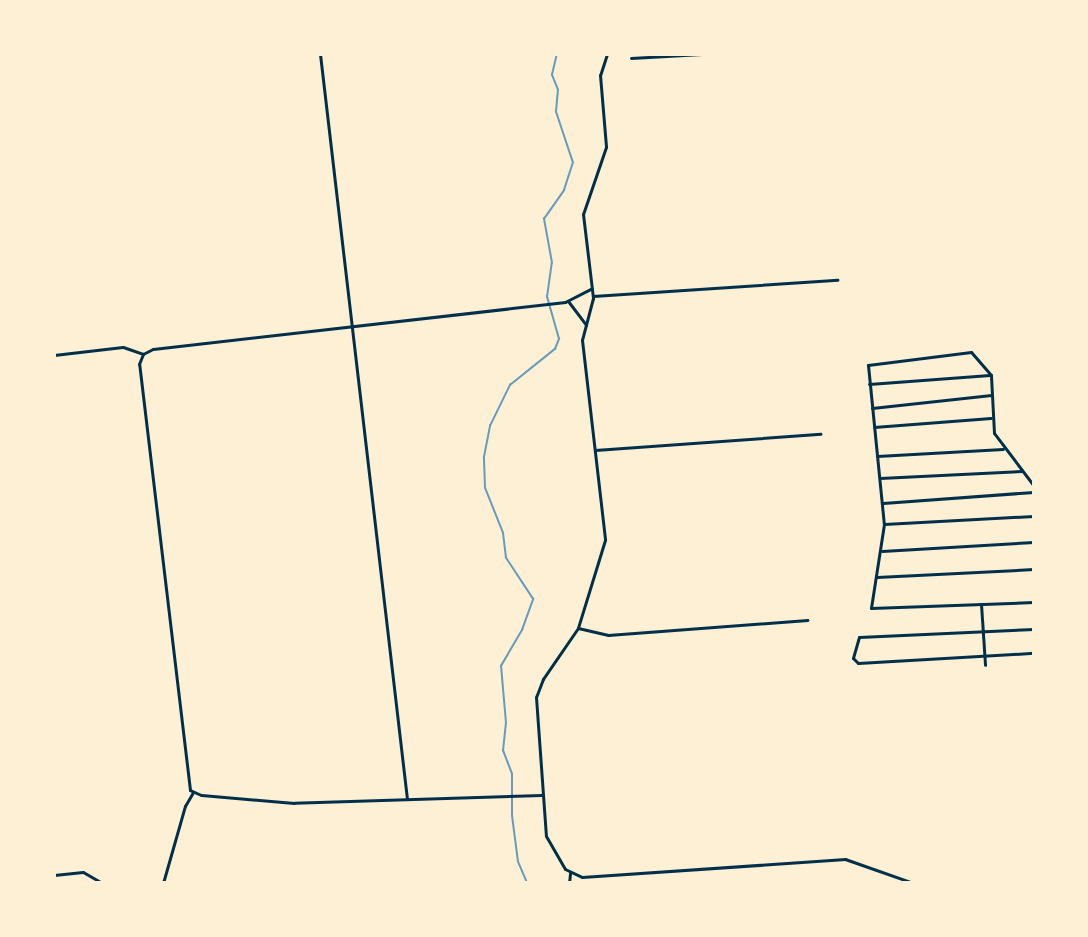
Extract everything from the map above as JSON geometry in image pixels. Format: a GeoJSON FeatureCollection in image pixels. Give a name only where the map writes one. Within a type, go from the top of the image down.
{"type":"FeatureCollection","features":[{"type":"Feature","properties":{"kind":"street"},"geometry":{"type":"LineString","coordinates":[[320,54],[406,800]]}},
{"type":"Feature","properties":{"kind":"street"},"geometry":{"type":"LineString","coordinates":[[569,883],[570,873],[546,836],[537,693],[578,627],[605,540],[582,343],[593,296],[583,214],[606,147],[600,75],[607,54]]}},
{"type":"Feature","properties":{"kind":"street"},"geometry":{"type":"LineString","coordinates":[[631,58],[702,54]]}},
{"type":"Feature","properties":{"kind":"street"},"geometry":{"type":"LineString","coordinates":[[593,296],[837,280]]}},
{"type":"Feature","properties":{"kind":"street"},"geometry":{"type":"LineString","coordinates":[[163,883],[193,792],[187,782],[139,367],[143,354],[153,349],[556,303],[568,301],[592,288]]}},
{"type":"Feature","properties":{"kind":"street"},"geometry":{"type":"LineString","coordinates":[[568,301],[586,325]]}},
{"type":"Feature","properties":{"kind":"street"},"geometry":{"type":"LineString","coordinates":[[54,355],[123,346],[143,354]]}},
{"type":"Feature","properties":{"kind":"street"},"geometry":{"type":"LineString","coordinates":[[1034,486],[1003,449],[991,418],[990,375],[971,352],[871,363],[867,367],[884,524],[882,551],[869,604],[874,609],[1034,602]]}},
{"type":"Feature","properties":{"kind":"street"},"geometry":{"type":"LineString","coordinates":[[869,384],[990,375]]}},
{"type":"Feature","properties":{"kind":"street"},"geometry":{"type":"LineString","coordinates":[[872,408],[991,395]]}},
{"type":"Feature","properties":{"kind":"street"},"geometry":{"type":"LineString","coordinates":[[874,427],[991,418]]}},
{"type":"Feature","properties":{"kind":"street"},"geometry":{"type":"LineString","coordinates":[[595,450],[820,434]]}},
{"type":"Feature","properties":{"kind":"street"},"geometry":{"type":"LineString","coordinates":[[877,456],[1003,449]]}},
{"type":"Feature","properties":{"kind":"street"},"geometry":{"type":"LineString","coordinates":[[880,478],[1022,471]]}},
{"type":"Feature","properties":{"kind":"street"},"geometry":{"type":"LineString","coordinates":[[883,503],[1034,492]]}},
{"type":"Feature","properties":{"kind":"street"},"geometry":{"type":"LineString","coordinates":[[884,524],[1034,516]]}},
{"type":"Feature","properties":{"kind":"street"},"geometry":{"type":"LineString","coordinates":[[882,551],[1034,542]]}},
{"type":"Feature","properties":{"kind":"street"},"geometry":{"type":"LineString","coordinates":[[877,577],[1034,569]]}},
{"type":"Feature","properties":{"kind":"street"},"geometry":{"type":"LineString","coordinates":[[981,604],[985,665]]}},
{"type":"Feature","properties":{"kind":"street"},"geometry":{"type":"LineString","coordinates":[[578,627],[608,635],[807,620]]}},
{"type":"Feature","properties":{"kind":"street"},"geometry":{"type":"LineString","coordinates":[[1034,629],[859,637],[853,658],[858,663],[1034,653]]}},
{"type":"Feature","properties":{"kind":"street"},"geometry":{"type":"LineString","coordinates":[[193,792],[294,803],[542,795]]}},
{"type":"Feature","properties":{"kind":"street"},"geometry":{"type":"LineString","coordinates":[[570,873],[589,878],[846,859],[913,883]]}},
{"type":"Feature","properties":{"kind":"street"},"geometry":{"type":"LineString","coordinates":[[54,874],[82,872],[102,883]]}},
{"type":"Feature","properties":{"kind":"street"},"geometry":{"type":"LineString","coordinates":[[587,883],[589,878]]}},
{"type":"Feature","properties":{"kind":"waterway"},"geometry":{"type":"LineString","coordinates":[[527,883],[518,862],[512,816],[512,774],[503,751],[506,723],[501,666],[522,630],[533,599],[506,558],[503,533],[485,488],[484,457],[490,426],[510,385],[555,349],[559,339],[547,297],[552,263],[544,219],[564,190],[573,163],[556,112],[558,90],[552,75],[557,54]]}}]}
